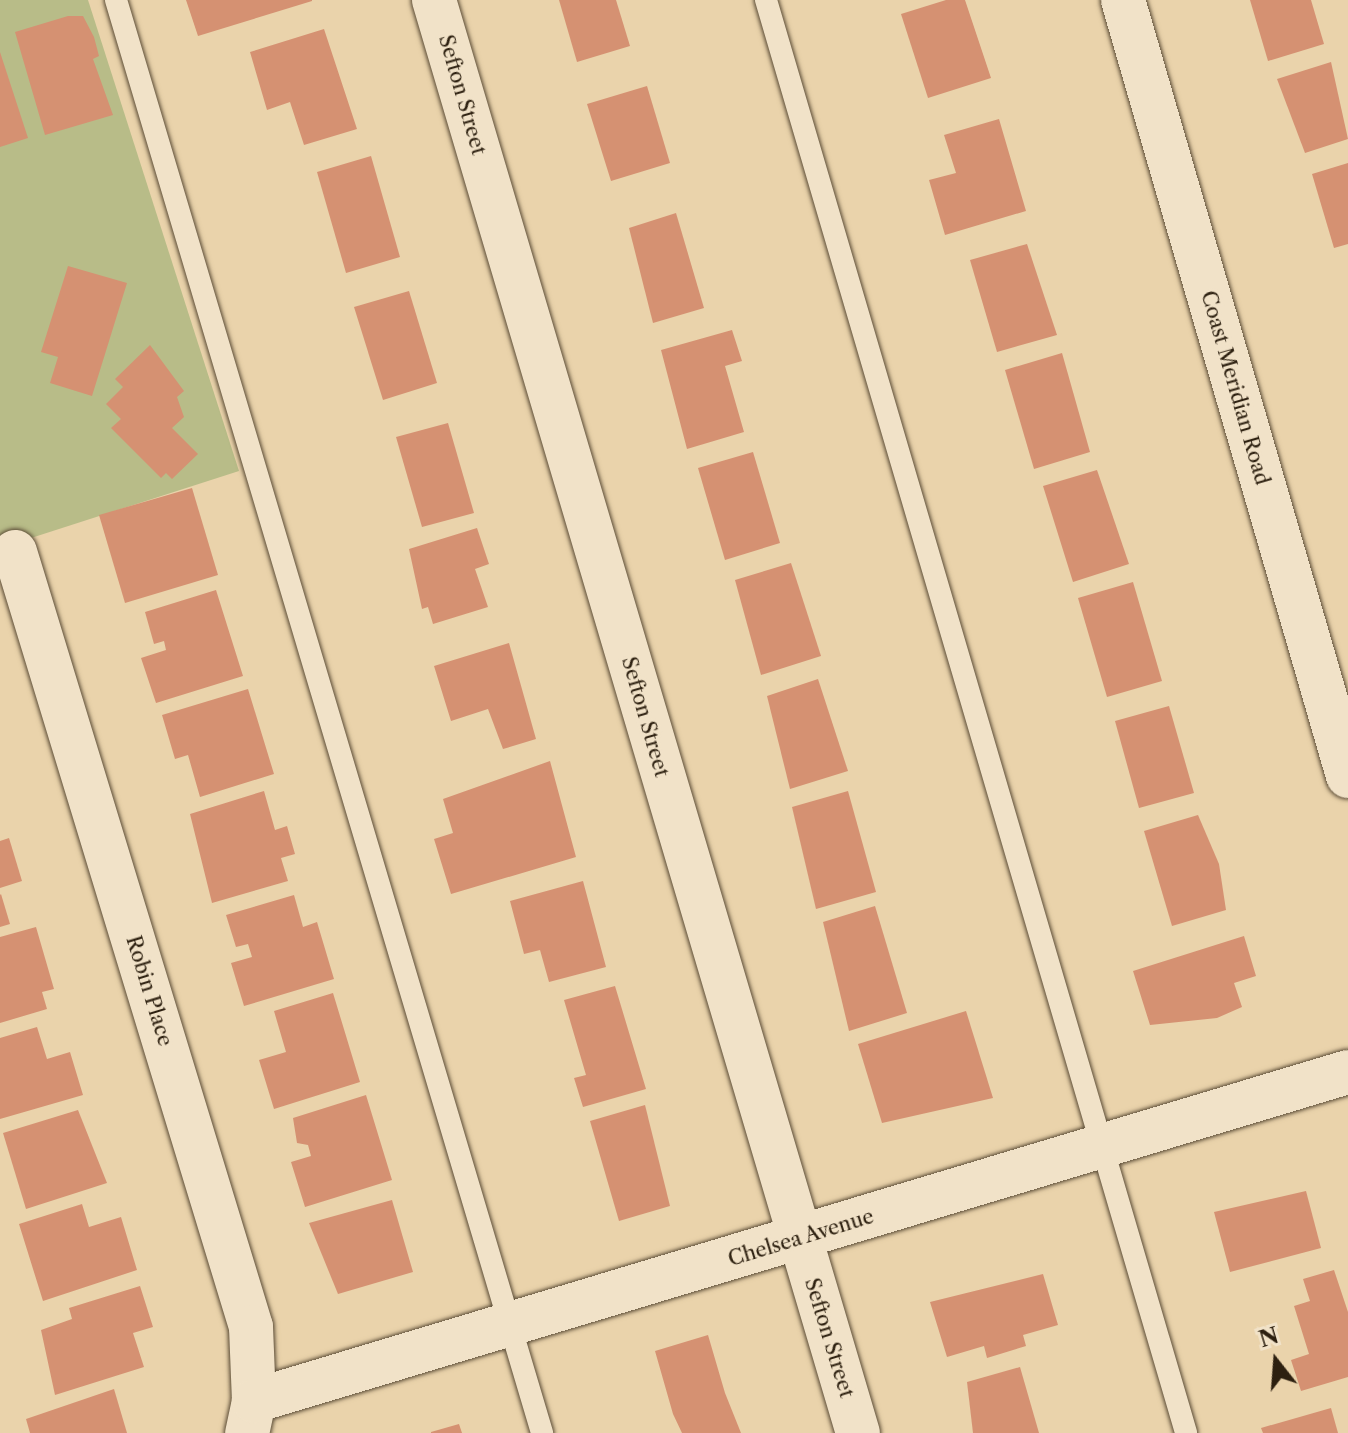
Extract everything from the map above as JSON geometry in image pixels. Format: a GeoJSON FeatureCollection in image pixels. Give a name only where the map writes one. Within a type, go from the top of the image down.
{"type":"FeatureCollection","features":[{"type":"Feature","properties":{"kind":"street","name":"Sefton Street"},"geometry":{"type":"LineString","coordinates":[[434,0],[858,1433]]}},
{"type":"Feature","properties":{"kind":"street","name":"Coast Meridian Road"},"geometry":{"type":"LineString","coordinates":[[1123,0],[1348,776]]}},
{"type":"Feature","properties":{"kind":"street","name":"Robin Place"},"geometry":{"type":"LineString","coordinates":[[15,552],[251,1327],[250,1417]]}},
{"type":"Feature","properties":{"kind":"street","name":"Chelsea Avenue"},"geometry":{"type":"LineString","coordinates":[[250,1417],[510,1328],[1348,1072]]}},
{"type":"Feature","properties":{"kind":"lane"},"geometry":{"type":"LineString","coordinates":[[116,0],[542,1433]]}},
{"type":"Feature","properties":{"kind":"lane"},"geometry":{"type":"LineString","coordinates":[[766,0],[1186,1433]]}},
{"type":"Feature","properties":{"kind":"green space"},"geometry":{"type":"Polygon","coordinates":[[[0,0],[88,0],[239,471],[0,548],[0,0]]]}},
{"type":"Feature","properties":{"kind":"building"},"geometry":{"type":"Polygon","coordinates":[[[186,0],[312,0],[312,1],[198,36],[186,0]]]}},
{"type":"Feature","properties":{"kind":"building"},"geometry":{"type":"Polygon","coordinates":[[[559,0],[616,0],[630,46],[577,62],[559,0]]]}},
{"type":"Feature","properties":{"kind":"building"},"geometry":{"type":"Polygon","coordinates":[[[946,0],[965,0],[991,78],[928,98],[901,14],[946,0]]]}},
{"type":"Feature","properties":{"kind":"building"},"geometry":{"type":"Polygon","coordinates":[[[1250,0],[1311,0],[1324,44],[1268,61],[1250,0]]]}},
{"type":"Feature","properties":{"kind":"building"},"geometry":{"type":"Polygon","coordinates":[[[68,16],[83,16],[94,37],[99,56],[93,59],[113,115],[45,135],[15,32],[68,16]]]}},
{"type":"Feature","properties":{"kind":"building"},"geometry":{"type":"Polygon","coordinates":[[[324,29],[357,129],[304,145],[290,102],[267,110],[250,52],[324,29]]]}},
{"type":"Feature","properties":{"kind":"building"},"geometry":{"type":"Polygon","coordinates":[[[0,52],[28,138],[0,147],[0,52]]]}},
{"type":"Feature","properties":{"kind":"building"},"geometry":{"type":"Polygon","coordinates":[[[1331,62],[1348,139],[1305,153],[1277,79],[1331,62]]]}},
{"type":"Feature","properties":{"kind":"building"},"geometry":{"type":"Polygon","coordinates":[[[647,86],[670,163],[611,181],[587,104],[647,86]]]}},
{"type":"Feature","properties":{"kind":"building"},"geometry":{"type":"Polygon","coordinates":[[[999,119],[1026,211],[945,235],[929,180],[956,173],[944,135],[999,119]]]}},
{"type":"Feature","properties":{"kind":"building"},"geometry":{"type":"Polygon","coordinates":[[[371,156],[400,257],[346,273],[317,172],[371,156]]]}},
{"type":"Feature","properties":{"kind":"building"},"geometry":{"type":"Polygon","coordinates":[[[1348,163],[1348,244],[1334,248],[1312,174],[1348,163]]]}},
{"type":"Feature","properties":{"kind":"building"},"geometry":{"type":"Polygon","coordinates":[[[676,213],[704,308],[653,323],[629,228],[676,213]]]}},
{"type":"Feature","properties":{"kind":"building"},"geometry":{"type":"Polygon","coordinates":[[[1027,244],[1057,335],[997,352],[970,260],[1027,244]]]}},
{"type":"Feature","properties":{"kind":"building"},"geometry":{"type":"Polygon","coordinates":[[[68,266],[127,283],[92,396],[50,383],[58,357],[41,352],[68,266]]]}},
{"type":"Feature","properties":{"kind":"building"},"geometry":{"type":"Polygon","coordinates":[[[409,291],[437,383],[383,400],[354,307],[409,291]]]}},
{"type":"Feature","properties":{"kind":"building"},"geometry":{"type":"Polygon","coordinates":[[[732,330],[742,361],[725,366],[744,432],[687,449],[661,350],[732,330]]]}},
{"type":"Feature","properties":{"kind":"building"},"geometry":{"type":"Polygon","coordinates":[[[150,345],[184,391],[177,397],[184,417],[172,428],[198,454],[172,479],[166,473],[161,478],[111,428],[121,419],[106,404],[123,387],[115,379],[150,345]]]}},
{"type":"Feature","properties":{"kind":"building"},"geometry":{"type":"Polygon","coordinates":[[[1062,353],[1090,452],[1034,469],[1005,370],[1062,353]]]}},
{"type":"Feature","properties":{"kind":"building"},"geometry":{"type":"Polygon","coordinates":[[[448,423],[474,513],[422,527],[396,437],[448,423]]]}},
{"type":"Feature","properties":{"kind":"building"},"geometry":{"type":"Polygon","coordinates":[[[753,452],[780,543],[725,560],[698,468],[753,452]]]}},
{"type":"Feature","properties":{"kind":"building"},"geometry":{"type":"Polygon","coordinates":[[[1097,470],[1129,564],[1073,582],[1043,486],[1097,470]]]}},
{"type":"Feature","properties":{"kind":"building"},"geometry":{"type":"Polygon","coordinates":[[[192,488],[218,575],[125,603],[99,515],[192,488]]]}},
{"type":"Feature","properties":{"kind":"building"},"geometry":{"type":"Polygon","coordinates":[[[477,528],[489,564],[475,569],[488,607],[433,624],[428,607],[422,609],[409,549],[477,528]]]}},
{"type":"Feature","properties":{"kind":"building"},"geometry":{"type":"Polygon","coordinates":[[[791,563],[821,656],[761,675],[735,580],[791,563]]]}},
{"type":"Feature","properties":{"kind":"building"},"geometry":{"type":"Polygon","coordinates":[[[1133,582],[1162,681],[1107,697],[1078,598],[1133,582]]]}},
{"type":"Feature","properties":{"kind":"building"},"geometry":{"type":"Polygon","coordinates":[[[216,590],[243,676],[156,703],[141,658],[166,650],[164,641],[154,644],[145,612],[216,590]]]}},
{"type":"Feature","properties":{"kind":"building"},"geometry":{"type":"Polygon","coordinates":[[[509,643],[536,739],[503,749],[488,709],[451,721],[434,666],[509,643]]]}},
{"type":"Feature","properties":{"kind":"building"},"geometry":{"type":"Polygon","coordinates":[[[818,679],[848,771],[790,789],[767,696],[818,679]]]}},
{"type":"Feature","properties":{"kind":"building"},"geometry":{"type":"Polygon","coordinates":[[[248,689],[274,774],[200,797],[188,755],[175,759],[162,715],[248,689]]]}},
{"type":"Feature","properties":{"kind":"building"},"geometry":{"type":"Polygon","coordinates":[[[1169,706],[1194,793],[1139,808],[1115,721],[1169,706]]]}},
{"type":"Feature","properties":{"kind":"building"},"geometry":{"type":"Polygon","coordinates":[[[550,761],[576,857],[451,894],[434,839],[453,833],[443,799],[550,761]]]}},
{"type":"Feature","properties":{"kind":"building"},"geometry":{"type":"Polygon","coordinates":[[[264,791],[275,830],[287,826],[295,854],[281,858],[288,881],[212,903],[190,814],[264,791]]]}},
{"type":"Feature","properties":{"kind":"building"},"geometry":{"type":"Polygon","coordinates":[[[848,791],[876,892],[816,909],[792,807],[848,791]]]}},
{"type":"Feature","properties":{"kind":"building"},"geometry":{"type":"Polygon","coordinates":[[[1198,815],[1219,864],[1226,910],[1172,926],[1144,831],[1198,815]]]}},
{"type":"Feature","properties":{"kind":"building"},"geometry":{"type":"Polygon","coordinates":[[[9,838],[22,881],[0,888],[0,841],[9,838]]]}},
{"type":"Feature","properties":{"kind":"building"},"geometry":{"type":"Polygon","coordinates":[[[583,881],[606,967],[549,982],[540,950],[524,954],[510,901],[583,881]]]}},
{"type":"Feature","properties":{"kind":"building"},"geometry":{"type":"Polygon","coordinates":[[[0,895],[10,924],[0,927],[0,895]]]}},
{"type":"Feature","properties":{"kind":"building"},"geometry":{"type":"Polygon","coordinates":[[[294,895],[303,927],[317,922],[334,979],[244,1006],[231,963],[252,957],[248,944],[236,947],[226,915],[294,895]]]}},
{"type":"Feature","properties":{"kind":"building"},"geometry":{"type":"Polygon","coordinates":[[[875,906],[907,1013],[849,1031],[823,922],[875,906]]]}},
{"type":"Feature","properties":{"kind":"building"},"geometry":{"type":"Polygon","coordinates":[[[36,927],[54,989],[42,992],[47,1009],[0,1023],[0,937],[36,927]]]}},
{"type":"Feature","properties":{"kind":"building"},"geometry":{"type":"Polygon","coordinates":[[[1244,936],[1256,976],[1234,983],[1242,1007],[1217,1018],[1150,1025],[1133,971],[1244,936]]]}},
{"type":"Feature","properties":{"kind":"building"},"geometry":{"type":"Polygon","coordinates":[[[615,986],[646,1089],[583,1107],[574,1078],[586,1075],[564,1000],[615,986]]]}},
{"type":"Feature","properties":{"kind":"building"},"geometry":{"type":"Polygon","coordinates":[[[333,993],[360,1082],[274,1109],[259,1060],[286,1052],[274,1011],[333,993]]]}},
{"type":"Feature","properties":{"kind":"building"},"geometry":{"type":"Polygon","coordinates":[[[966,1011],[993,1098],[882,1123],[858,1044],[966,1011]]]}},
{"type":"Feature","properties":{"kind":"building"},"geometry":{"type":"Polygon","coordinates":[[[37,1027],[47,1059],[70,1052],[83,1095],[0,1119],[0,1038],[37,1027]]]}},
{"type":"Feature","properties":{"kind":"building"},"geometry":{"type":"Polygon","coordinates":[[[366,1095],[392,1180],[305,1207],[291,1162],[311,1156],[308,1145],[297,1143],[293,1118],[366,1095]]]}},
{"type":"Feature","properties":{"kind":"building"},"geometry":{"type":"Polygon","coordinates":[[[645,1105],[670,1206],[619,1221],[590,1121],[645,1105]]]}},
{"type":"Feature","properties":{"kind":"building"},"geometry":{"type":"Polygon","coordinates":[[[78,1110],[107,1183],[26,1209],[3,1133],[78,1110]]]}},
{"type":"Feature","properties":{"kind":"building"},"geometry":{"type":"Polygon","coordinates":[[[1306,1191],[1321,1248],[1230,1272],[1214,1212],[1306,1191]]]}},
{"type":"Feature","properties":{"kind":"building"},"geometry":{"type":"Polygon","coordinates":[[[392,1200],[413,1272],[338,1294],[309,1223],[392,1200]]]}},
{"type":"Feature","properties":{"kind":"building"},"geometry":{"type":"Polygon","coordinates":[[[82,1204],[89,1227],[121,1217],[137,1270],[43,1301],[19,1224],[82,1204]]]}},
{"type":"Feature","properties":{"kind":"building"},"geometry":{"type":"Polygon","coordinates":[[[1334,1270],[1348,1312],[1348,1377],[1301,1391],[1291,1360],[1309,1354],[1294,1306],[1310,1301],[1303,1279],[1334,1270]]]}},
{"type":"Feature","properties":{"kind":"building"},"geometry":{"type":"Polygon","coordinates":[[[1043,1274],[1058,1325],[1023,1335],[1026,1346],[987,1358],[984,1346],[947,1357],[930,1302],[1043,1274]]]}},
{"type":"Feature","properties":{"kind":"building"},"geometry":{"type":"Polygon","coordinates":[[[140,1286],[153,1327],[133,1333],[144,1367],[55,1395],[41,1330],[72,1319],[69,1308],[140,1286]]]}},
{"type":"Feature","properties":{"kind":"building"},"geometry":{"type":"Polygon","coordinates":[[[708,1335],[741,1433],[682,1433],[673,1414],[655,1351],[708,1335]]]}},
{"type":"Feature","properties":{"kind":"building"},"geometry":{"type":"Polygon","coordinates":[[[1020,1367],[1039,1433],[973,1433],[967,1382],[1020,1367]]]}},
{"type":"Feature","properties":{"kind":"building"},"geometry":{"type":"Polygon","coordinates":[[[114,1389],[127,1433],[30,1433],[26,1419],[114,1389]]]}},
{"type":"Feature","properties":{"kind":"building"},"geometry":{"type":"Polygon","coordinates":[[[1331,1408],[1338,1433],[1263,1433],[1261,1428],[1331,1408]]]}},
{"type":"Feature","properties":{"kind":"building"},"geometry":{"type":"Polygon","coordinates":[[[459,1424],[462,1433],[431,1433],[431,1432],[459,1424]]]}}]}
